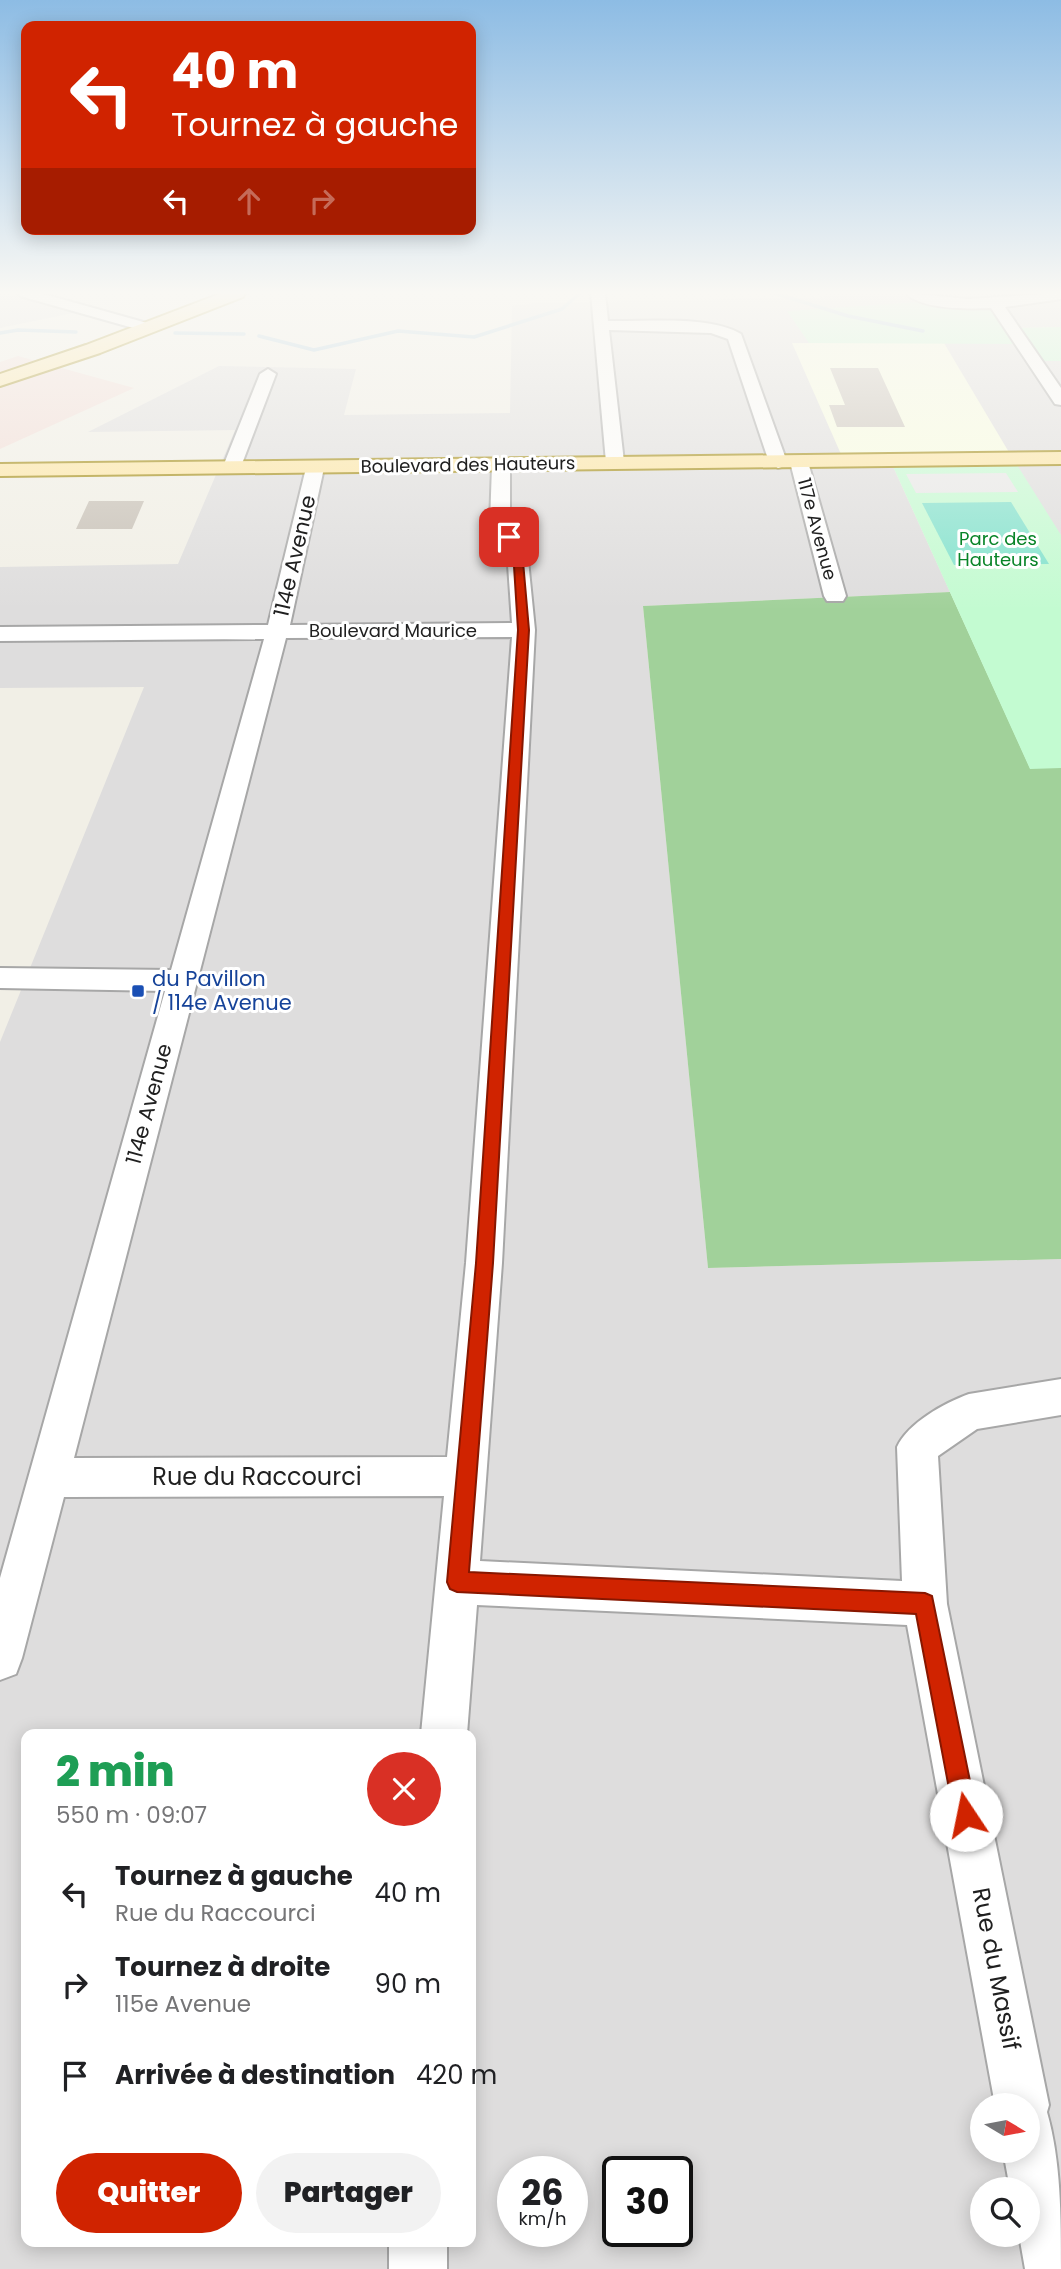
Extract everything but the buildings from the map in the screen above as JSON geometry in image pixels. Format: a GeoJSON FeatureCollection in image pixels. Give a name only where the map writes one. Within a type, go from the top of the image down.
{"type":"FeatureCollection","features":[{"type":"Feature","properties":{"kind":"main road","name":"Boulevard des Hauteurs"},"geometry":{"type":"LineString","coordinates":[[0,470],[1061,458]]}},
{"type":"Feature","properties":{"kind":"street"},"geometry":{"type":"LineString","coordinates":[[232,469],[259,399]]}},
{"type":"Feature","properties":{"kind":"street"},"geometry":{"type":"LineString","coordinates":[[608,399],[615,462]]}},
{"type":"Feature","properties":{"kind":"street","name":"117e Avenue"},"geometry":{"type":"LineString","coordinates":[[761,399],[788,462],[835,596]]}},
{"type":"Feature","properties":{"kind":"street"},"geometry":{"type":"LineString","coordinates":[[444,1729],[484,1263],[523,620],[517,550],[500,524],[501,466]]}},
{"type":"Feature","properties":{"kind":"street","name":"114e Avenue"},"geometry":{"type":"LineString","coordinates":[[0,1658],[279,622],[315,468]]}},
{"type":"Feature","properties":{"kind":"street"},"geometry":{"type":"LineString","coordinates":[[52,633],[65,614]]}},
{"type":"Feature","properties":{"kind":"street","name":"Boulevard Maurice"},"geometry":{"type":"LineString","coordinates":[[0,615],[65,614],[279,622]]}},
{"type":"Feature","properties":{"kind":"street","name":"Boulevard Maurice"},"geometry":{"type":"LineString","coordinates":[[0,634],[279,622],[523,620]]}},
{"type":"Feature","properties":{"kind":"street"},"geometry":{"type":"LineString","coordinates":[[0,978],[183,981]]}},
{"type":"Feature","properties":{"kind":"street","name":"Rue du Massif"},"geometry":{"type":"LineString","coordinates":[[1020,2093],[925,1604],[917,1447],[970,1412],[1061,1397]]}},
{"type":"Feature","properties":{"kind":"street","name":"Rue du Raccourci"},"geometry":{"type":"LineString","coordinates":[[49,1478],[466,1476]]}},
{"type":"Feature","properties":{"kind":"street"},"geometry":{"type":"LineString","coordinates":[[457,1582],[925,1604]]}},
{"type":"Feature","properties":{"kind":"street"},"geometry":{"type":"LineString","coordinates":[[1033,2163],[1054,2269]]}},
{"type":"Feature","properties":{"kind":"street"},"geometry":{"type":"LineString","coordinates":[[418,2247],[418,2269]]}},
{"type":"Feature","properties":{"kind":"shaded area"},"geometry":{"type":"Polygon","coordinates":[[[0,399],[110,399],[0,449],[0,399]]]}},
{"type":"Feature","properties":{"kind":"shaded area"},"geometry":{"type":"Polygon","coordinates":[[[154,399],[348,399],[344,415],[510,413],[510,399],[1061,399],[1061,535],[891,462],[950,592],[643,606],[708,1268],[1061,1259],[1061,2269],[0,2269],[0,1042],[144,687],[0,688],[0,567],[178,564],[235,430],[88,432],[154,399]]]}},
{"type":"Feature","properties":{"kind":"shaded area"},"geometry":{"type":"Polygon","coordinates":[[[817,399],[977,399],[1013,459],[844,461],[817,399]]]}},
{"type":"Feature","properties":{"kind":"shaded area"},"geometry":{"type":"Polygon","coordinates":[[[1006,473],[1018,492],[916,493],[906,474],[1006,473]]]}},
{"type":"Feature","properties":{"kind":"green space","name":"Parc des Hauteurs"},"geometry":{"type":"Polygon","coordinates":[[[1014,460],[1061,535],[1061,768],[1030,769],[891,462],[1014,460]]]}},
{"type":"Feature","properties":{"kind":"green space"},"geometry":{"type":"Polygon","coordinates":[[[1011,502],[1049,564],[954,565],[922,503],[1011,502]]]}},
{"type":"Feature","properties":{"kind":"green space"},"geometry":{"type":"Polygon","coordinates":[[[950,592],[1030,768],[1061,768],[1061,1259],[708,1268],[643,606],[950,592]]]}},
{"type":"Feature","properties":{"kind":"place","name":"du Pavillon / 114e Avenue"},"geometry":{"type":"Point","coordinates":[138,991]}},
{"type":"Feature","properties":{"kind":"route"},"geometry":{"type":"LineString","coordinates":[[509,537],[517,550],[524,630],[484,1263],[457,1582],[925,1604],[966,1815]]}}]}
